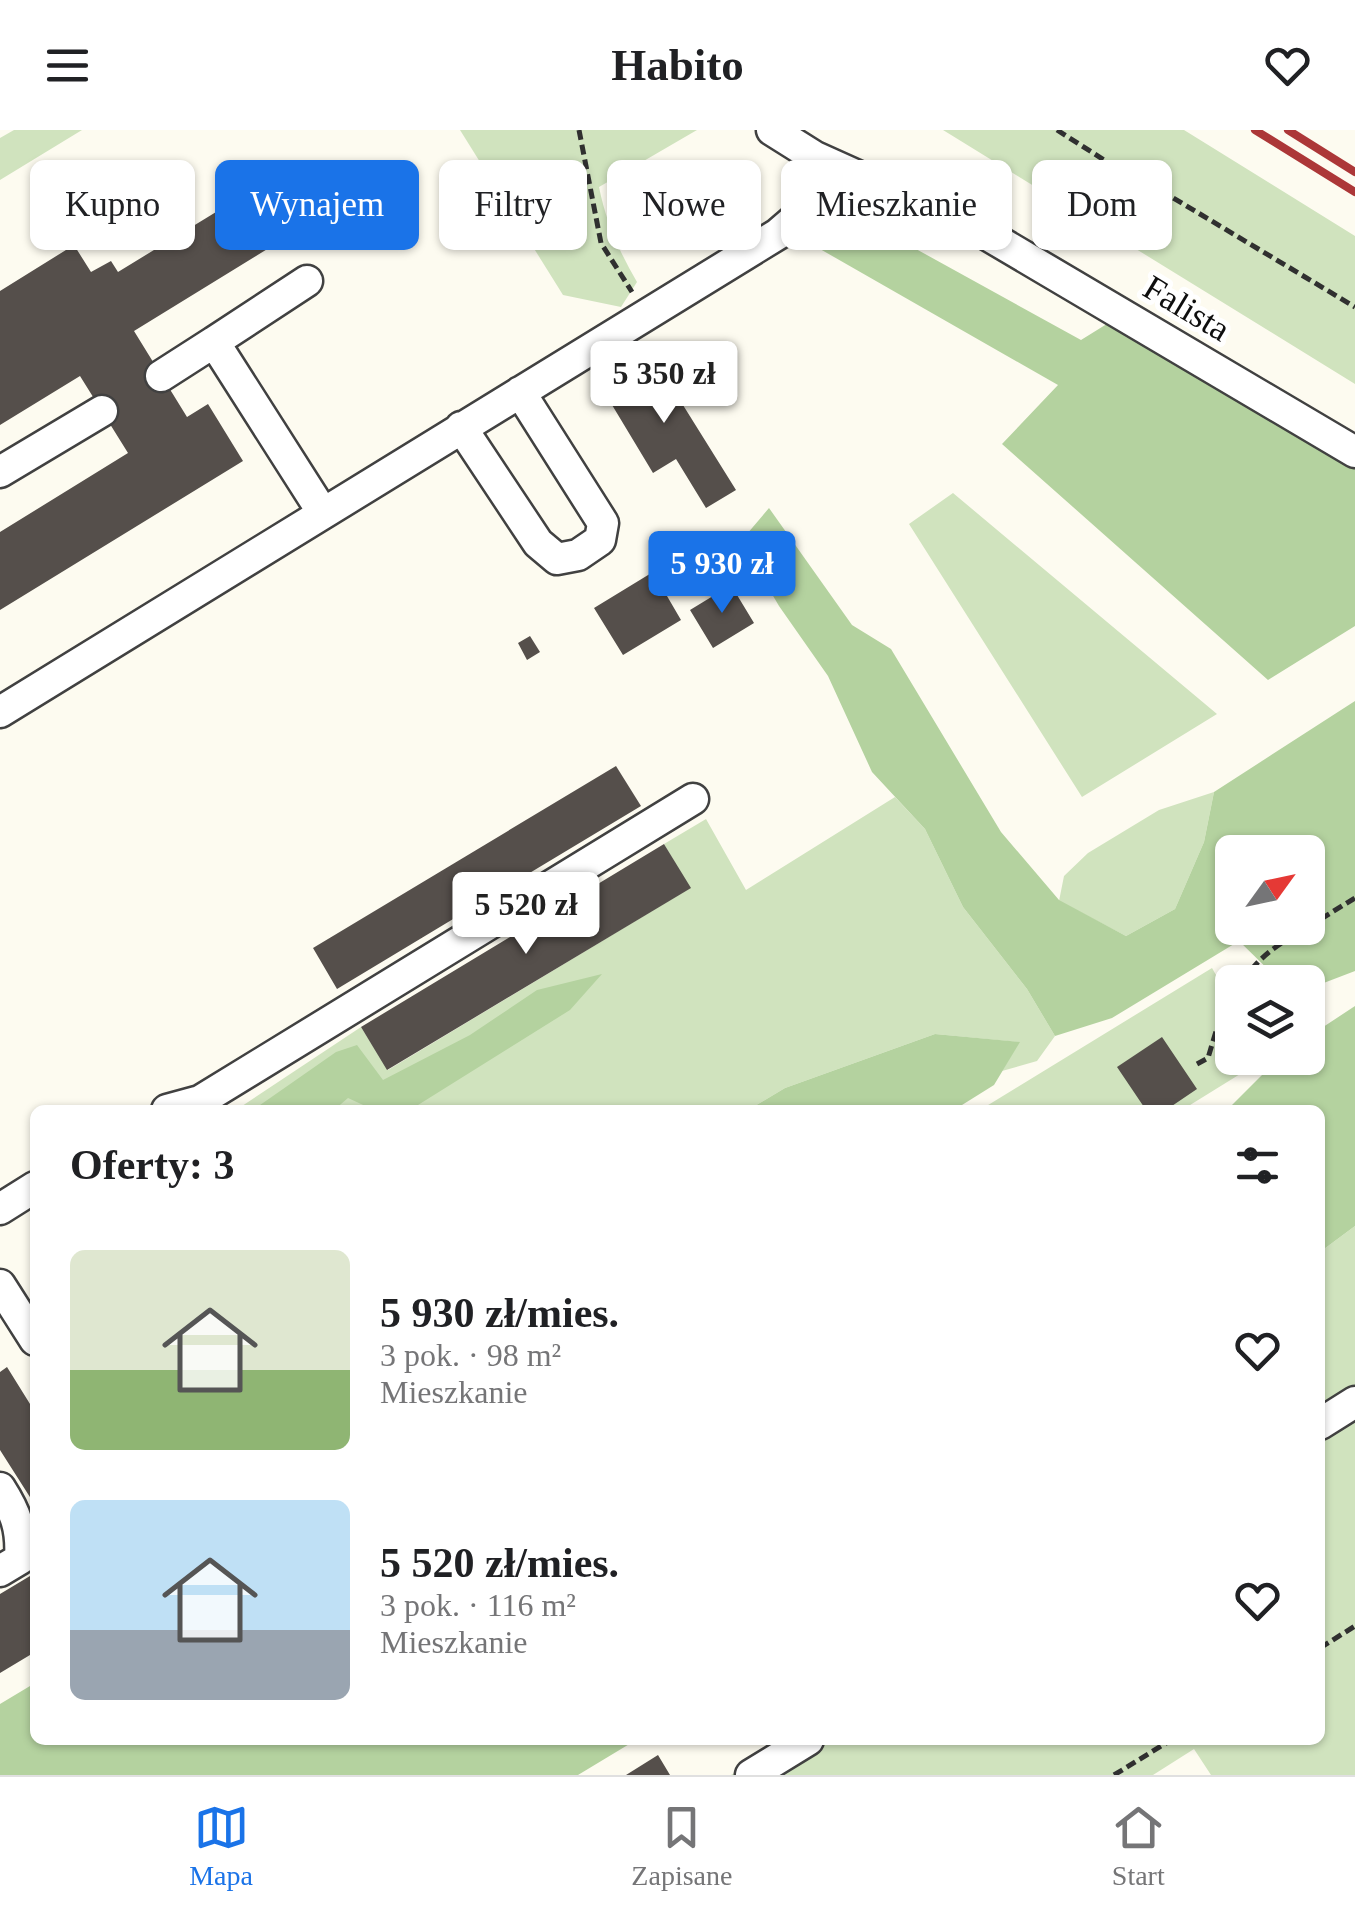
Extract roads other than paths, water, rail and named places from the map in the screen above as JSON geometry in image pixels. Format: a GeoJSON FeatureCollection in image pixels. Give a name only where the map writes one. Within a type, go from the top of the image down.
{"type":"FeatureCollection","features":[{"type":"Feature","properties":{"kind":"lane","name":"Falista"},"geometry":{"type":"LineString","coordinates":[[772,130],[815,158],[986,234],[1355,452]]}},
{"type":"Feature","properties":{"kind":"lane"},"geometry":{"type":"LineString","coordinates":[[0,712],[778,234],[806,210],[817,186],[815,158]]}},
{"type":"Feature","properties":{"kind":"lane"},"geometry":{"type":"LineString","coordinates":[[161,376],[308,281]]}},
{"type":"Feature","properties":{"kind":"lane"},"geometry":{"type":"LineString","coordinates":[[214,342],[322,513]]}},
{"type":"Feature","properties":{"kind":"lane"},"geometry":{"type":"LineString","coordinates":[[462,427],[538,544],[556,559],[578,554],[600,540],[603,523],[520,392]]}},
{"type":"Feature","properties":{"kind":"lane"},"geometry":{"type":"LineString","coordinates":[[0,472],[102,411]]}},
{"type":"Feature","properties":{"kind":"lane"},"geometry":{"type":"LineString","coordinates":[[185,1105],[200,1101],[693,800]]}},
{"type":"Feature","properties":{"kind":"lane"},"geometry":{"type":"LineString","coordinates":[[0,1208],[30,1191]]}},
{"type":"Feature","properties":{"kind":"lane"},"geometry":{"type":"LineString","coordinates":[[0,1285],[19,1330]]}},
{"type":"Feature","properties":{"kind":"lane"},"geometry":{"type":"LineString","coordinates":[[1325,1421],[1355,1402]]}},
{"type":"Feature","properties":{"kind":"lane"},"geometry":{"type":"LineString","coordinates":[[0,1488],[13,1508],[22,1537],[20,1560],[0,1572]]}},
{"type":"Feature","properties":{"kind":"lane"},"geometry":{"type":"LineString","coordinates":[[751,1775],[800,1745]]}},
{"type":"Feature","properties":{"kind":"railway"},"geometry":{"type":"LineString","coordinates":[[1255,130],[1355,192]]}},
{"type":"Feature","properties":{"kind":"railway"},"geometry":{"type":"LineString","coordinates":[[1288,130],[1355,172]]}}]}
